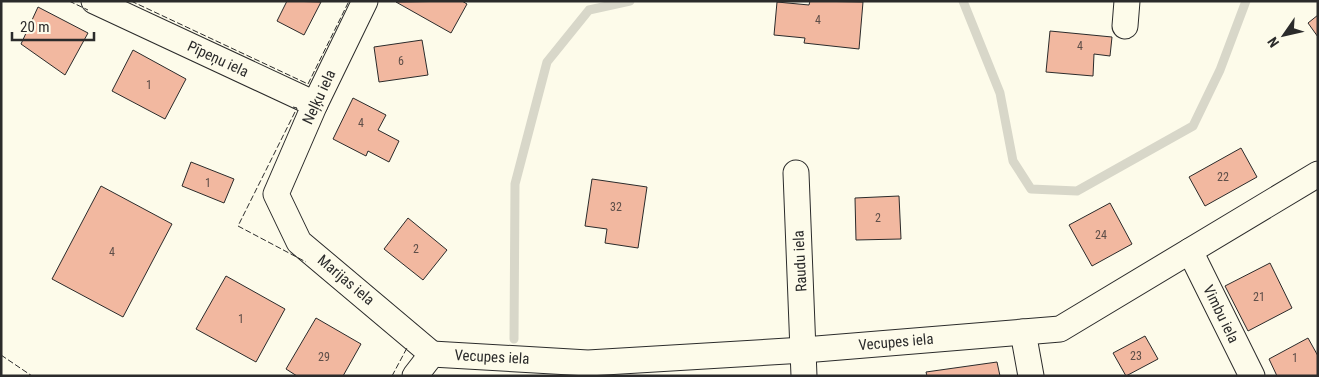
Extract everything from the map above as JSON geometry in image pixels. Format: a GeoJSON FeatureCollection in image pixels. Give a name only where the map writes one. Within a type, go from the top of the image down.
{"type":"FeatureCollection","features":[{"type":"Feature","properties":{"kind":"street","name":"Pīpeņu iela"},"geometry":{"type":"LineString","coordinates":[[94,1],[315,104]]}},
{"type":"Feature","properties":{"kind":"street","name":"Neļķu iela"},"geometry":{"type":"LineString","coordinates":[[276,194],[315,104],[365,1]]}},
{"type":"Feature","properties":{"kind":"street"},"geometry":{"type":"LineString","coordinates":[[1125,26],[1127,1]]}},
{"type":"Feature","properties":{"kind":"street","name":"Raudu iela"},"geometry":{"type":"LineString","coordinates":[[796,173],[804,376]]}},
{"type":"Feature","properties":{"kind":"street","name":"Vecupes iela"},"geometry":{"type":"LineString","coordinates":[[432,354],[585,369],[1060,330],[1318,174]]}},
{"type":"Feature","properties":{"kind":"street","name":"Marijas iela"},"geometry":{"type":"LineString","coordinates":[[276,194],[299,242],[432,354]]}},
{"type":"Feature","properties":{"kind":"street","name":"Vimbu iela"},"geometry":{"type":"LineString","coordinates":[[1190,251],[1252,376]]}},
{"type":"Feature","properties":{"kind":"street"},"geometry":{"type":"LineString","coordinates":[[1023,332],[1031,376]]}},
{"type":"Feature","properties":{"kind":"street"},"geometry":{"type":"LineString","coordinates":[[415,376],[432,354]]}},
{"type":"Feature","properties":{"kind":"building"},"geometry":{"type":"Polygon","coordinates":[[[287,1],[321,2],[304,35],[277,21],[287,1]]]}},
{"type":"Feature","properties":{"kind":"building"},"geometry":{"type":"Polygon","coordinates":[[[462,1],[467,4],[451,33],[396,2],[462,1]]]}},
{"type":"Feature","properties":{"kind":"building"},"geometry":{"type":"Polygon","coordinates":[[[810,1],[863,2],[859,49],[804,43],[805,38],[774,35],[777,2],[809,5],[810,1]]]}},
{"type":"Feature","properties":{"kind":"building"},"geometry":{"type":"Polygon","coordinates":[[[38,7],[88,33],[65,75],[21,44],[38,7]]]}},
{"type":"Feature","properties":{"kind":"building"},"geometry":{"type":"Polygon","coordinates":[[[1318,15],[1318,37],[1308,23],[1318,15]]]}},
{"type":"Feature","properties":{"kind":"building"},"geometry":{"type":"Polygon","coordinates":[[[1050,31],[1112,37],[1110,56],[1094,54],[1093,76],[1046,72],[1050,31]]]}},
{"type":"Feature","properties":{"kind":"building"},"geometry":{"type":"Polygon","coordinates":[[[422,40],[428,75],[379,82],[374,47],[422,40]]]}},
{"type":"Feature","properties":{"kind":"building"},"geometry":{"type":"Polygon","coordinates":[[[133,50],[186,79],[165,119],[112,91],[133,50]]]}},
{"type":"Feature","properties":{"kind":"building"},"geometry":{"type":"Polygon","coordinates":[[[353,98],[386,115],[378,130],[399,141],[389,162],[368,151],[366,156],[333,139],[353,98]]]}},
{"type":"Feature","properties":{"kind":"building"},"geometry":{"type":"Polygon","coordinates":[[[1241,148],[1257,177],[1205,206],[1189,177],[1241,148]]]}},
{"type":"Feature","properties":{"kind":"building"},"geometry":{"type":"Polygon","coordinates":[[[191,162],[234,179],[224,203],[182,186],[191,162]]]}},
{"type":"Feature","properties":{"kind":"building"},"geometry":{"type":"Polygon","coordinates":[[[592,179],[647,187],[638,248],[605,243],[607,229],[585,226],[592,179]]]}},
{"type":"Feature","properties":{"kind":"building"},"geometry":{"type":"Polygon","coordinates":[[[101,186],[172,224],[123,317],[52,279],[101,186]]]}},
{"type":"Feature","properties":{"kind":"building"},"geometry":{"type":"Polygon","coordinates":[[[899,196],[901,239],[856,240],[855,198],[899,196]]]}},
{"type":"Feature","properties":{"kind":"building"},"geometry":{"type":"Polygon","coordinates":[[[1110,203],[1132,244],[1092,266],[1069,225],[1110,203]]]}},
{"type":"Feature","properties":{"kind":"building"},"geometry":{"type":"Polygon","coordinates":[[[408,218],[447,250],[423,280],[384,249],[408,218]]]}},
{"type":"Feature","properties":{"kind":"building"},"geometry":{"type":"Polygon","coordinates":[[[1270,263],[1292,308],[1248,331],[1225,286],[1270,263]]]}},
{"type":"Feature","properties":{"kind":"building"},"geometry":{"type":"Polygon","coordinates":[[[226,276],[285,309],[256,362],[196,329],[226,276]]]}},
{"type":"Feature","properties":{"kind":"building"},"geometry":{"type":"Polygon","coordinates":[[[316,318],[361,344],[343,376],[297,376],[286,369],[316,318]]]}},
{"type":"Feature","properties":{"kind":"building"},"geometry":{"type":"Polygon","coordinates":[[[1145,336],[1158,359],[1126,376],[1113,353],[1145,336]]]}},
{"type":"Feature","properties":{"kind":"building"},"geometry":{"type":"Polygon","coordinates":[[[1308,338],[1318,356],[1318,376],[1277,376],[1269,359],[1308,338]]]}},
{"type":"Feature","properties":{"kind":"building"},"geometry":{"type":"Polygon","coordinates":[[[997,362],[1000,376],[927,376],[926,372],[997,362]]]}},
{"type":"Feature","properties":{"kind":"waterway"},"geometry":{"type":"LineString","coordinates":[[514,339],[515,184],[547,62],[589,10],[630,1]]}},
{"type":"Feature","properties":{"kind":"waterway"},"geometry":{"type":"LineString","coordinates":[[963,1],[1000,93],[1013,161],[1031,189],[1077,191],[1193,126],[1220,70],[1246,1]]}},
{"type":"Feature","properties":{"kind":"fence"},"geometry":{"type":"LineString","coordinates":[[69,1],[88,10]]}},
{"type":"Feature","properties":{"kind":"fence"},"geometry":{"type":"LineString","coordinates":[[131,1],[308,84],[349,1]]}},
{"type":"Feature","properties":{"kind":"fence"},"geometry":{"type":"LineString","coordinates":[[293,107],[297,108],[238,226],[306,262]]}},
{"type":"Feature","properties":{"kind":"fence"},"geometry":{"type":"LineString","coordinates":[[392,376],[408,346]]}},
{"type":"Feature","properties":{"kind":"fence"},"geometry":{"type":"LineString","coordinates":[[1,355],[32,376]]}}]}
